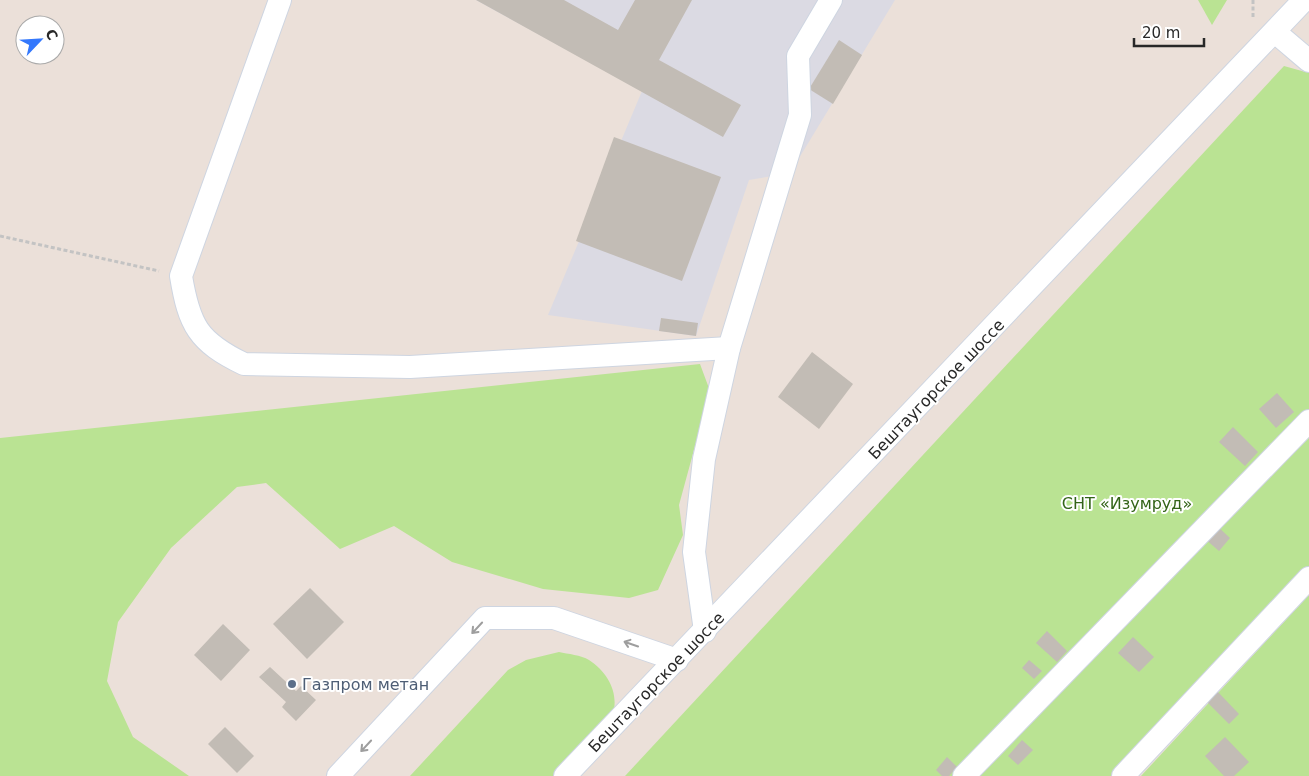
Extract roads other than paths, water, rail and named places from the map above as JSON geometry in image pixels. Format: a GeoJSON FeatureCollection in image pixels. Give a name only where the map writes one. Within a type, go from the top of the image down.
{"type":"FeatureCollection","features":[{"type":"Feature","properties":{"kind":"street"},"geometry":{"type":"LineString","coordinates":[[280,0],[182,276],[186,306],[201,336],[220,353],[244,364],[410,367],[729,348]]}},
{"type":"Feature","properties":{"kind":"street"},"geometry":{"type":"LineString","coordinates":[[705,632],[694,552],[704,459],[729,348],[800,115],[798,56],[831,0]]}},
{"type":"Feature","properties":{"kind":"street","name":"Бештаугорское шоссе"},"geometry":{"type":"LineString","coordinates":[[565,776],[705,632],[1304,0]]}},
{"type":"Feature","properties":{"kind":"street"},"geometry":{"type":"LineString","coordinates":[[1275,32],[1309,62]]}},
{"type":"Feature","properties":{"kind":"street"},"geometry":{"type":"LineString","coordinates":[[964,776],[1309,421]]}},
{"type":"Feature","properties":{"kind":"street"},"geometry":{"type":"LineString","coordinates":[[1123,776],[1309,578]]}},
{"type":"Feature","properties":{"kind":"street"},"geometry":{"type":"LineString","coordinates":[[338,776],[485,618],[554,618],[677,660]]}},
{"type":"Feature","properties":{"kind":"place","name":"Газпром метан"},"geometry":{"type":"Point","coordinates":[292,684]}},
{"type":"Feature","properties":{"kind":"park label","name":"СНТ «Изумруд»"},"geometry":{"type":"Point","coordinates":[1127,503]}}]}
